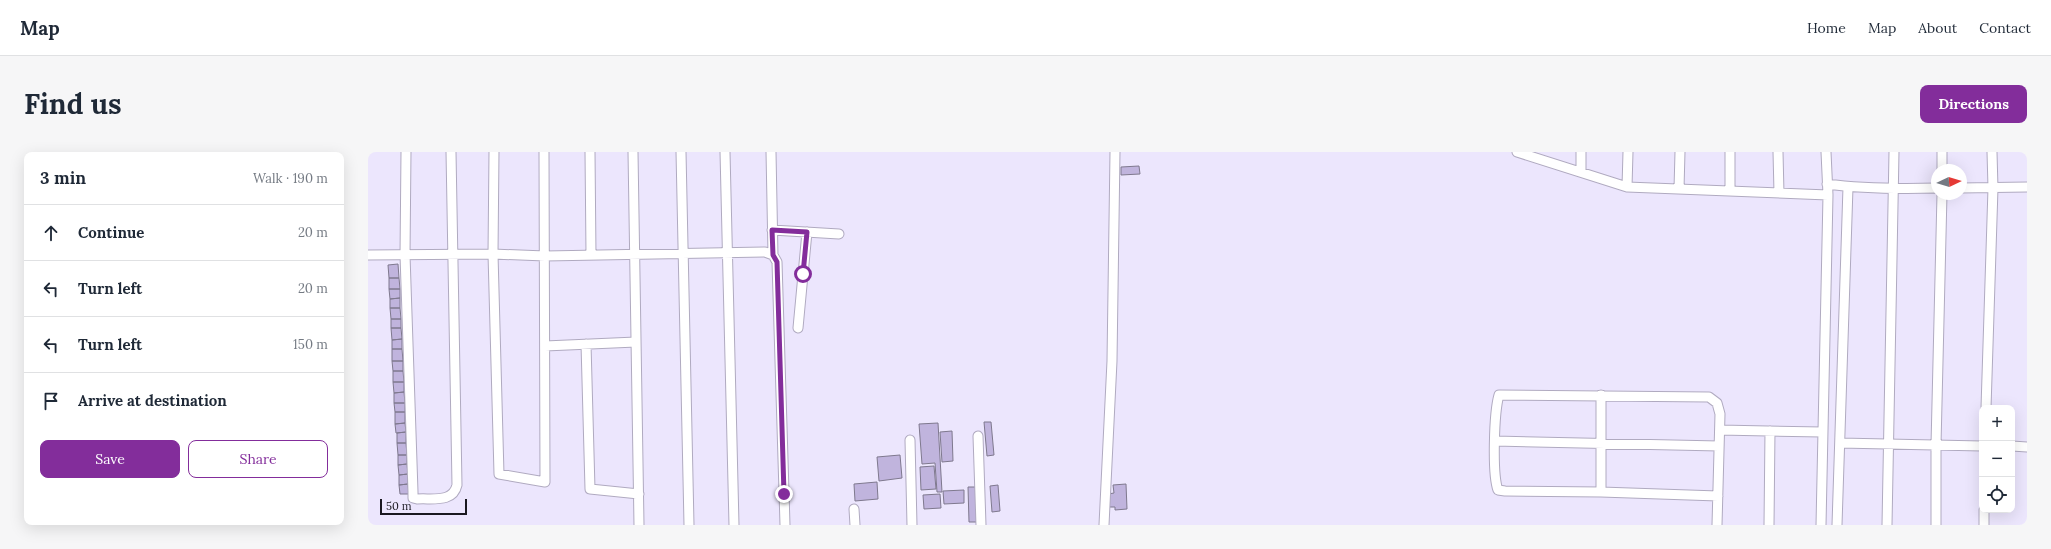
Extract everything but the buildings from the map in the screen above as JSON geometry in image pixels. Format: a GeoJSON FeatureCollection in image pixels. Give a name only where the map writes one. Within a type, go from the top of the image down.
{"type":"FeatureCollection","features":[{"type":"Feature","properties":{"kind":"street"},"geometry":{"type":"LineString","coordinates":[[406,152],[405,255],[413,498],[417,499],[448,498],[455,493],[456,485],[450,152]]}},
{"type":"Feature","properties":{"kind":"street"},"geometry":{"type":"LineString","coordinates":[[494,152],[494,254],[500,474],[545,482],[544,152]]}},
{"type":"Feature","properties":{"kind":"street"},"geometry":{"type":"LineString","coordinates":[[590,152],[591,254]]}},
{"type":"Feature","properties":{"kind":"street"},"geometry":{"type":"LineString","coordinates":[[633,152],[639,525]]}},
{"type":"Feature","properties":{"kind":"street"},"geometry":{"type":"LineString","coordinates":[[681,152],[689,525]]}},
{"type":"Feature","properties":{"kind":"street"},"geometry":{"type":"LineString","coordinates":[[725,152],[734,525]]}},
{"type":"Feature","properties":{"kind":"street"},"geometry":{"type":"LineString","coordinates":[[771,152],[773,255],[777,262],[784,525]]}},
{"type":"Feature","properties":{"kind":"street"},"geometry":{"type":"LineString","coordinates":[[1104,525],[1112,361],[1115,152]]}},
{"type":"Feature","properties":{"kind":"street"},"geometry":{"type":"LineString","coordinates":[[1517,152],[1533,154],[1627,187],[1828,195]]}},
{"type":"Feature","properties":{"kind":"street"},"geometry":{"type":"LineString","coordinates":[[1581,152],[1581,172]]}},
{"type":"Feature","properties":{"kind":"street"},"geometry":{"type":"LineString","coordinates":[[1627,187],[1628,152]]}},
{"type":"Feature","properties":{"kind":"street"},"geometry":{"type":"LineString","coordinates":[[1679,189],[1680,152]]}},
{"type":"Feature","properties":{"kind":"street"},"geometry":{"type":"LineString","coordinates":[[1730,152],[1730,191]]}},
{"type":"Feature","properties":{"kind":"street"},"geometry":{"type":"LineString","coordinates":[[1778,152],[1778,193]]}},
{"type":"Feature","properties":{"kind":"street"},"geometry":{"type":"LineString","coordinates":[[1821,525],[1828,195],[1826,152]]}},
{"type":"Feature","properties":{"kind":"street"},"geometry":{"type":"LineString","coordinates":[[1887,525],[1894,152]]}},
{"type":"Feature","properties":{"kind":"street"},"geometry":{"type":"LineString","coordinates":[[1942,152],[1942,164]]}},
{"type":"Feature","properties":{"kind":"street"},"geometry":{"type":"LineString","coordinates":[[1986,405],[1993,188],[1992,152]]}},
{"type":"Feature","properties":{"kind":"street"},"geometry":{"type":"LineString","coordinates":[[1827,184],[1848,187],[1894,189],[1931,188]]}},
{"type":"Feature","properties":{"kind":"street"},"geometry":{"type":"LineString","coordinates":[[1837,525],[1848,187]]}},
{"type":"Feature","properties":{"kind":"street"},"geometry":{"type":"LineString","coordinates":[[1967,188],[2027,187]]}},
{"type":"Feature","properties":{"kind":"street"},"geometry":{"type":"LineString","coordinates":[[1936,525],[1936,445],[1942,200]]}},
{"type":"Feature","properties":{"kind":"street"},"geometry":{"type":"LineString","coordinates":[[772,230],[838,234]]}},
{"type":"Feature","properties":{"kind":"street"},"geometry":{"type":"LineString","coordinates":[[798,328],[807,232]]}},
{"type":"Feature","properties":{"kind":"street"},"geometry":{"type":"LineString","coordinates":[[368,255],[494,254],[545,256],[682,252],[766,252],[773,255]]}},
{"type":"Feature","properties":{"kind":"street"},"geometry":{"type":"LineString","coordinates":[[545,346],[636,342]]}},
{"type":"Feature","properties":{"kind":"street"},"geometry":{"type":"LineString","coordinates":[[586,344],[590,489],[639,494]]}},
{"type":"Feature","properties":{"kind":"street"},"geometry":{"type":"LineString","coordinates":[[1717,525],[1718,496],[1719,446],[1720,430],[1720,414],[1717,403],[1709,397],[1499,395],[1497,402],[1495,441],[1496,483],[1498,490],[1718,496]]}},
{"type":"Feature","properties":{"kind":"street"},"geometry":{"type":"LineString","coordinates":[[1601,396],[1603,443],[1602,492]]}},
{"type":"Feature","properties":{"kind":"street"},"geometry":{"type":"LineString","coordinates":[[1720,430],[1822,432]]}},
{"type":"Feature","properties":{"kind":"street"},"geometry":{"type":"LineString","coordinates":[[1769,525],[1770,431]]}},
{"type":"Feature","properties":{"kind":"street"},"geometry":{"type":"LineString","coordinates":[[978,436],[981,525]]}},
{"type":"Feature","properties":{"kind":"street"},"geometry":{"type":"LineString","coordinates":[[910,440],[912,525]]}},
{"type":"Feature","properties":{"kind":"street"},"geometry":{"type":"LineString","coordinates":[[1495,441],[1719,446]]}},
{"type":"Feature","properties":{"kind":"street"},"geometry":{"type":"LineString","coordinates":[[1840,443],[1979,446]]}},
{"type":"Feature","properties":{"kind":"street"},"geometry":{"type":"LineString","coordinates":[[2015,446],[2027,447]]}},
{"type":"Feature","properties":{"kind":"street"},"geometry":{"type":"LineString","coordinates":[[854,509],[855,525]]}},
{"type":"Feature","properties":{"kind":"street"},"geometry":{"type":"LineString","coordinates":[[1984,513],[1984,525]]}},
{"type":"Feature","properties":{"kind":"route"},"geometry":{"type":"LineString","coordinates":[[784,494],[777,262],[773,255],[772,230],[807,232],[803,274]]}}]}
